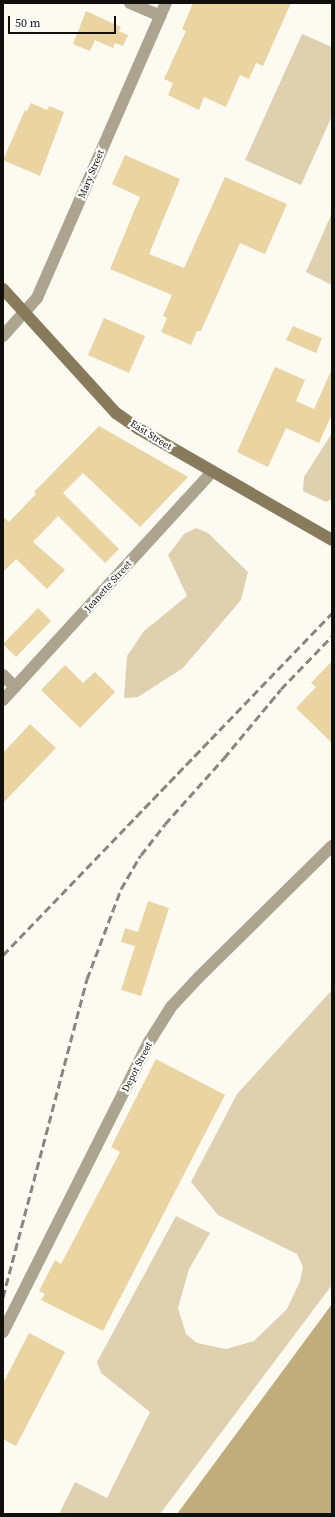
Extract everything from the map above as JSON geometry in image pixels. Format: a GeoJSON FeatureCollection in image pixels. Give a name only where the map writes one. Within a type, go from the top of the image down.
{"type":"FeatureCollection","features":[{"type":"Feature","properties":{"kind":"main road","name":"East Street"},"geometry":{"type":"LineString","coordinates":[[3,289],[116,413],[212,472],[332,540]]}},
{"type":"Feature","properties":{"kind":"street"},"geometry":{"type":"LineString","coordinates":[[130,3],[160,16]]}},
{"type":"Feature","properties":{"kind":"street","name":"Mary Street"},"geometry":{"type":"LineString","coordinates":[[3,336],[25,314],[37,298],[166,3]]}},
{"type":"Feature","properties":{"kind":"street","name":"Jeanette Street"},"geometry":{"type":"LineString","coordinates":[[3,700],[212,472]]}},
{"type":"Feature","properties":{"kind":"street"},"geometry":{"type":"LineString","coordinates":[[3,675],[16,687]]}},
{"type":"Feature","properties":{"kind":"street","name":"Depot Street"},"geometry":{"type":"LineString","coordinates":[[3,1332],[149,1042],[171,1007],[198,977],[332,846]]}},
{"type":"Feature","properties":{"kind":"shaded area"},"geometry":{"type":"Polygon","coordinates":[[[302,34],[332,47],[332,116],[301,185],[245,160],[302,34]]]}},
{"type":"Feature","properties":{"kind":"shaded area"},"geometry":{"type":"Polygon","coordinates":[[[332,213],[332,285],[306,272],[332,213]]]}},
{"type":"Feature","properties":{"kind":"shaded area"},"geometry":{"type":"Polygon","coordinates":[[[332,433],[332,499],[326,502],[303,491],[304,477],[332,433]]]}},
{"type":"Feature","properties":{"kind":"shaded area"},"geometry":{"type":"Polygon","coordinates":[[[196,528],[208,533],[248,572],[241,600],[183,668],[138,697],[124,698],[127,656],[144,631],[187,596],[168,555],[184,534],[196,528]]]}},
{"type":"Feature","properties":{"kind":"shaded area"},"geometry":{"type":"Polygon","coordinates":[[[332,990],[332,1285],[160,1514],[59,1514],[75,1482],[107,1498],[150,1412],[101,1373],[97,1362],[176,1216],[210,1233],[189,1269],[178,1308],[186,1334],[197,1343],[226,1349],[254,1341],[287,1309],[300,1281],[303,1267],[297,1254],[218,1215],[191,1182],[237,1094],[332,990]]]}},
{"type":"Feature","properties":{"kind":"shaded area"},"geometry":{"type":"Polygon","coordinates":[[[332,1304],[332,1514],[177,1514],[332,1304]]]}},
{"type":"Feature","properties":{"kind":"building"},"geometry":{"type":"Polygon","coordinates":[[[193,3],[291,3],[263,66],[256,63],[249,79],[240,75],[226,107],[204,97],[199,110],[168,95],[173,83],[164,79],[186,31],[182,29],[193,3]]]}},
{"type":"Feature","properties":{"kind":"building"},"geometry":{"type":"Polygon","coordinates":[[[86,11],[121,27],[119,31],[128,35],[123,46],[115,43],[113,48],[95,40],[90,51],[73,44],[86,11]]]}},
{"type":"Feature","properties":{"kind":"building"},"geometry":{"type":"Polygon","coordinates":[[[31,103],[47,110],[49,106],[64,112],[40,176],[3,160],[25,110],[27,111],[31,103]]]}},
{"type":"Feature","properties":{"kind":"building"},"geometry":{"type":"Polygon","coordinates":[[[125,155],[180,179],[149,254],[184,268],[225,177],[287,204],[265,254],[240,243],[201,331],[197,331],[191,345],[161,332],[167,318],[163,316],[172,295],[110,269],[140,197],[112,184],[125,155]]]}},
{"type":"Feature","properties":{"kind":"building"},"geometry":{"type":"Polygon","coordinates":[[[104,318],[145,336],[129,373],[88,355],[104,318]]]}},
{"type":"Feature","properties":{"kind":"building"},"geometry":{"type":"Polygon","coordinates":[[[293,326],[322,338],[316,353],[286,340],[293,326]]]}},
{"type":"Feature","properties":{"kind":"building"},"geometry":{"type":"Polygon","coordinates":[[[275,367],[305,380],[296,401],[314,409],[332,369],[332,414],[319,443],[286,428],[268,467],[237,452],[275,367]]]}},
{"type":"Feature","properties":{"kind":"building"},"geometry":{"type":"Polygon","coordinates":[[[99,426],[188,477],[140,527],[83,473],[63,493],[119,549],[105,563],[58,516],[33,542],[65,570],[47,589],[16,559],[3,572],[3,517],[9,522],[36,494],[34,492],[99,426]]]}},
{"type":"Feature","properties":{"kind":"building"},"geometry":{"type":"Polygon","coordinates":[[[38,608],[51,621],[16,657],[3,644],[38,608]]]}},
{"type":"Feature","properties":{"kind":"building"},"geometry":{"type":"Polygon","coordinates":[[[332,661],[332,743],[296,708],[316,687],[311,683],[332,661]]]}},
{"type":"Feature","properties":{"kind":"building"},"geometry":{"type":"Polygon","coordinates":[[[65,665],[83,683],[95,672],[115,692],[80,728],[41,690],[65,665]]]}},
{"type":"Feature","properties":{"kind":"building"},"geometry":{"type":"Polygon","coordinates":[[[30,724],[56,748],[3,803],[3,753],[30,724]]]}},
{"type":"Feature","properties":{"kind":"building"},"geometry":{"type":"Polygon","coordinates":[[[148,901],[169,908],[141,996],[121,990],[135,946],[121,942],[125,928],[138,932],[148,901]]]}},
{"type":"Feature","properties":{"kind":"building"},"geometry":{"type":"Polygon","coordinates":[[[156,1059],[225,1095],[103,1331],[41,1300],[45,1294],[39,1291],[55,1260],[61,1264],[120,1152],[111,1147],[156,1059]]]}},
{"type":"Feature","properties":{"kind":"building"},"geometry":{"type":"Polygon","coordinates":[[[29,1333],[65,1352],[16,1446],[3,1439],[3,1383],[29,1333]]]}},
{"type":"Feature","properties":{"kind":"railway"},"geometry":{"type":"LineString","coordinates":[[3,955],[332,613]]}},
{"type":"Feature","properties":{"kind":"railway"},"geometry":{"type":"LineString","coordinates":[[3,1297],[87,979],[121,889],[141,855],[165,824],[224,758],[281,689],[332,636]]}}]}
